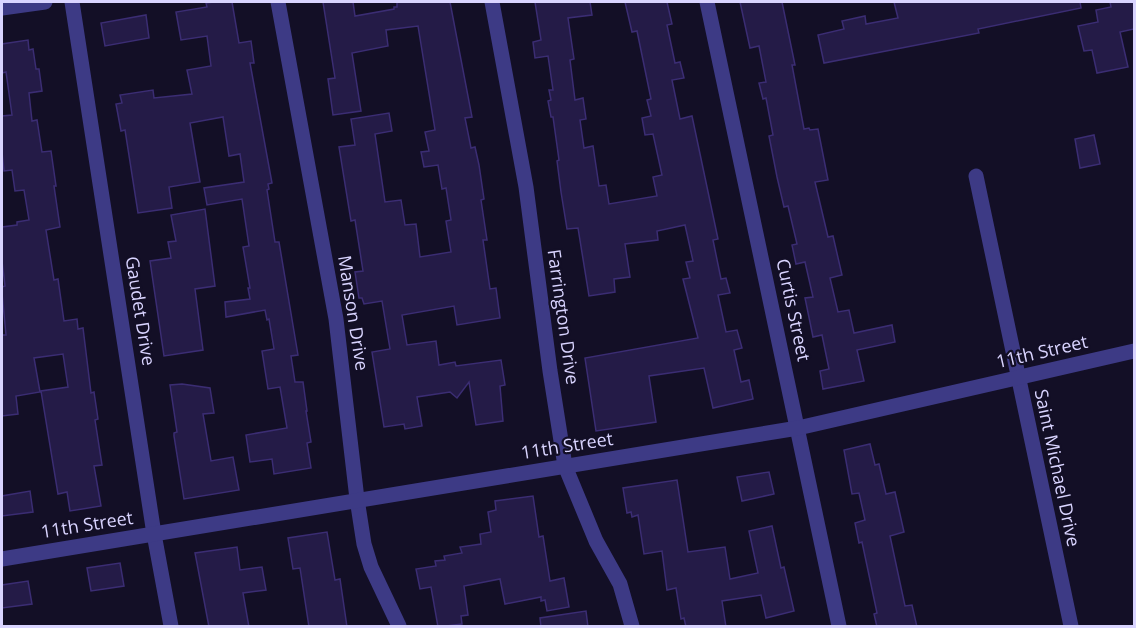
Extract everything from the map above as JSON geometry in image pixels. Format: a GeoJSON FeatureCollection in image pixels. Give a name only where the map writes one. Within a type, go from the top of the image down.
{"type":"FeatureCollection","features":[{"type":"Feature","properties":{"kind":"street"},"geometry":{"type":"LineString","coordinates":[[2,8],[45,2]]}},
{"type":"Feature","properties":{"kind":"street","name":"Gaudet Drive"},"geometry":{"type":"LineString","coordinates":[[72,2],[154,534],[171,627]]}},
{"type":"Feature","properties":{"kind":"street","name":"Manson Drive"},"geometry":{"type":"LineString","coordinates":[[278,2],[336,319],[364,544],[371,567],[399,627]]}},
{"type":"Feature","properties":{"kind":"street","name":"Farrington Drive"},"geometry":{"type":"LineString","coordinates":[[492,2],[525,187],[565,466],[596,541],[620,585],[632,627]]}},
{"type":"Feature","properties":{"kind":"street","name":"Curtis Street"},"geometry":{"type":"LineString","coordinates":[[707,2],[839,627]]}},
{"type":"Feature","properties":{"kind":"street","name":"Saint Michael Drive"},"geometry":{"type":"LineString","coordinates":[[976,176],[1071,627]]}},
{"type":"Feature","properties":{"kind":"street","name":"11th Street"},"geometry":{"type":"LineString","coordinates":[[2,559],[798,428],[1134,351]]}},
{"type":"Feature","properties":{"kind":"building"},"geometry":{"type":"Polygon","coordinates":[[[232,2],[239,43],[251,41],[254,63],[250,63],[272,183],[268,184],[269,189],[267,190],[275,242],[279,242],[298,355],[291,356],[295,382],[303,382],[311,442],[307,443],[311,468],[274,474],[272,459],[250,462],[246,435],[287,428],[280,387],[268,389],[262,351],[274,349],[269,319],[267,320],[265,310],[226,317],[225,302],[250,299],[248,288],[250,288],[243,247],[249,246],[242,199],[207,205],[204,188],[244,182],[240,154],[229,156],[223,117],[190,123],[200,182],[169,187],[172,208],[138,213],[125,130],[121,131],[116,104],[122,103],[120,95],[153,90],[154,98],[192,94],[187,70],[211,66],[207,36],[181,40],[176,12],[207,7],[206,3],[232,2]]]}},
{"type":"Feature","properties":{"kind":"building"},"geometry":{"type":"Polygon","coordinates":[[[323,2],[353,2],[355,16],[394,9],[397,7],[397,2],[450,2],[472,117],[465,118],[471,148],[475,147],[484,199],[481,200],[487,240],[483,240],[490,289],[496,288],[500,318],[457,325],[454,306],[402,315],[407,345],[436,341],[439,365],[455,362],[456,366],[501,360],[505,385],[500,386],[503,421],[476,425],[469,382],[457,398],[450,392],[417,397],[422,426],[405,429],[404,424],[384,427],[372,352],[390,349],[382,301],[364,304],[362,298],[359,298],[355,272],[363,271],[355,220],[351,221],[339,147],[355,145],[351,119],[389,113],[392,131],[375,134],[385,202],[401,200],[405,225],[416,224],[420,257],[451,252],[446,221],[451,220],[446,188],[442,189],[438,165],[424,167],[421,152],[429,151],[425,132],[435,130],[418,26],[386,30],[388,46],[352,53],[361,111],[333,115],[328,79],[335,78],[323,2]]]}},
{"type":"Feature","properties":{"kind":"building"},"geometry":{"type":"Polygon","coordinates":[[[535,2],[590,2],[592,15],[568,18],[574,59],[570,60],[575,100],[583,98],[586,119],[580,120],[584,148],[593,146],[599,186],[606,185],[609,204],[657,196],[653,177],[662,175],[653,134],[645,135],[642,118],[651,116],[647,100],[651,99],[637,31],[632,32],[625,2],[667,2],[672,24],[667,25],[675,63],[680,62],[684,78],[672,80],[680,119],[692,116],[718,239],[713,240],[721,279],[726,278],[730,293],[718,295],[726,332],[737,330],[742,348],[734,350],[741,382],[749,380],[753,399],[713,408],[704,368],[649,376],[656,422],[596,431],[585,358],[698,338],[683,279],[690,278],[686,262],[693,261],[685,225],[657,231],[658,240],[625,244],[630,277],[614,279],[615,292],[589,296],[578,228],[567,229],[553,117],[551,117],[548,101],[551,100],[549,90],[553,90],[548,56],[535,58],[533,42],[541,40],[535,2]]]}},
{"type":"Feature","properties":{"kind":"building"},"geometry":{"type":"Polygon","coordinates":[[[740,2],[782,2],[795,65],[792,65],[804,129],[818,129],[828,180],[815,182],[828,237],[833,236],[842,275],[830,278],[838,312],[849,310],[854,333],[892,325],[895,342],[857,350],[864,381],[823,389],[820,371],[829,369],[822,335],[813,337],[805,298],[813,297],[805,262],[796,264],[792,245],[797,244],[788,206],[784,207],[777,177],[769,136],[773,135],[766,98],[763,99],[759,83],[766,82],[759,46],[750,48],[740,2]]]}},
{"type":"Feature","properties":{"kind":"building"},"geometry":{"type":"Polygon","coordinates":[[[894,2],[1080,2],[1081,8],[978,29],[979,33],[824,63],[818,35],[844,29],[842,21],[865,16],[866,24],[898,18],[894,2]]]}},
{"type":"Feature","properties":{"kind":"building"},"geometry":{"type":"Polygon","coordinates":[[[1110,2],[1134,2],[1134,29],[1120,32],[1128,67],[1097,73],[1092,50],[1084,51],[1078,26],[1098,22],[1096,10],[1111,7],[1110,2]]]}},
{"type":"Feature","properties":{"kind":"building"},"geometry":{"type":"Polygon","coordinates":[[[146,15],[149,38],[105,46],[101,23],[146,15]]]}},
{"type":"Feature","properties":{"kind":"building"},"geometry":{"type":"Polygon","coordinates":[[[28,40],[29,50],[33,49],[36,69],[39,69],[42,91],[29,93],[32,121],[37,120],[42,152],[51,151],[56,186],[54,186],[60,227],[46,230],[54,280],[58,279],[64,321],[77,319],[78,329],[83,328],[91,393],[94,392],[98,419],[95,420],[102,465],[94,466],[101,506],[70,511],[67,492],[58,494],[41,391],[68,387],[63,354],[34,358],[40,392],[16,396],[18,414],[2,416],[2,335],[6,335],[2,293],[2,287],[5,286],[2,227],[17,225],[17,222],[29,220],[24,190],[15,191],[12,170],[4,171],[2,116],[12,115],[6,72],[2,73],[2,44],[28,40]]]}},
{"type":"Feature","properties":{"kind":"building"},"geometry":{"type":"Polygon","coordinates":[[[1094,135],[1100,164],[1080,168],[1075,139],[1094,135]]]}},
{"type":"Feature","properties":{"kind":"building"},"geometry":{"type":"Polygon","coordinates":[[[205,209],[215,286],[195,289],[203,350],[164,356],[150,261],[171,258],[168,242],[176,241],[171,215],[205,209]]]}},
{"type":"Feature","properties":{"kind":"building"},"geometry":{"type":"Polygon","coordinates":[[[182,384],[210,388],[214,413],[203,414],[211,461],[233,457],[239,490],[184,499],[174,436],[177,432],[170,385],[182,384]]]}},
{"type":"Feature","properties":{"kind":"building"},"geometry":{"type":"Polygon","coordinates":[[[870,444],[875,465],[879,464],[886,494],[895,492],[904,532],[890,536],[905,606],[912,605],[917,627],[877,627],[874,614],[877,613],[862,542],[859,543],[855,523],[865,520],[859,493],[852,494],[844,450],[870,444]]]}},
{"type":"Feature","properties":{"kind":"building"},"geometry":{"type":"Polygon","coordinates":[[[769,472],[774,494],[742,501],[737,477],[769,472]]]}},
{"type":"Feature","properties":{"kind":"building"},"geometry":{"type":"Polygon","coordinates":[[[677,480],[688,552],[725,547],[730,579],[758,573],[749,531],[772,526],[781,568],[784,567],[794,611],[766,618],[761,595],[722,601],[726,627],[686,627],[684,618],[681,619],[676,588],[667,590],[662,551],[644,554],[638,515],[632,517],[631,512],[627,513],[623,488],[677,480]]]}},
{"type":"Feature","properties":{"kind":"building"},"geometry":{"type":"Polygon","coordinates":[[[30,491],[33,512],[2,516],[2,496],[30,491]]]}},
{"type":"Feature","properties":{"kind":"building"},"geometry":{"type":"Polygon","coordinates":[[[533,496],[539,537],[543,536],[550,581],[564,578],[569,607],[547,611],[545,600],[541,601],[541,597],[505,604],[500,579],[464,586],[468,615],[461,616],[462,624],[438,627],[431,587],[420,589],[416,569],[436,566],[435,561],[445,560],[444,556],[462,553],[460,547],[481,544],[480,534],[491,532],[488,512],[496,510],[495,501],[533,496]]]}},
{"type":"Feature","properties":{"kind":"building"},"geometry":{"type":"Polygon","coordinates":[[[327,532],[335,580],[340,579],[347,627],[309,627],[300,568],[293,569],[288,538],[327,532]]]}},
{"type":"Feature","properties":{"kind":"building"},"geometry":{"type":"Polygon","coordinates":[[[237,547],[240,570],[262,567],[266,590],[243,593],[249,627],[209,627],[195,553],[237,547]]]}},
{"type":"Feature","properties":{"kind":"building"},"geometry":{"type":"Polygon","coordinates":[[[120,563],[124,586],[91,591],[87,568],[120,563]]]}},
{"type":"Feature","properties":{"kind":"building"},"geometry":{"type":"Polygon","coordinates":[[[28,581],[32,604],[2,608],[2,585],[28,581]]]}},
{"type":"Feature","properties":{"kind":"building"},"geometry":{"type":"Polygon","coordinates":[[[586,611],[588,627],[541,627],[540,618],[586,611]]]}}]}
